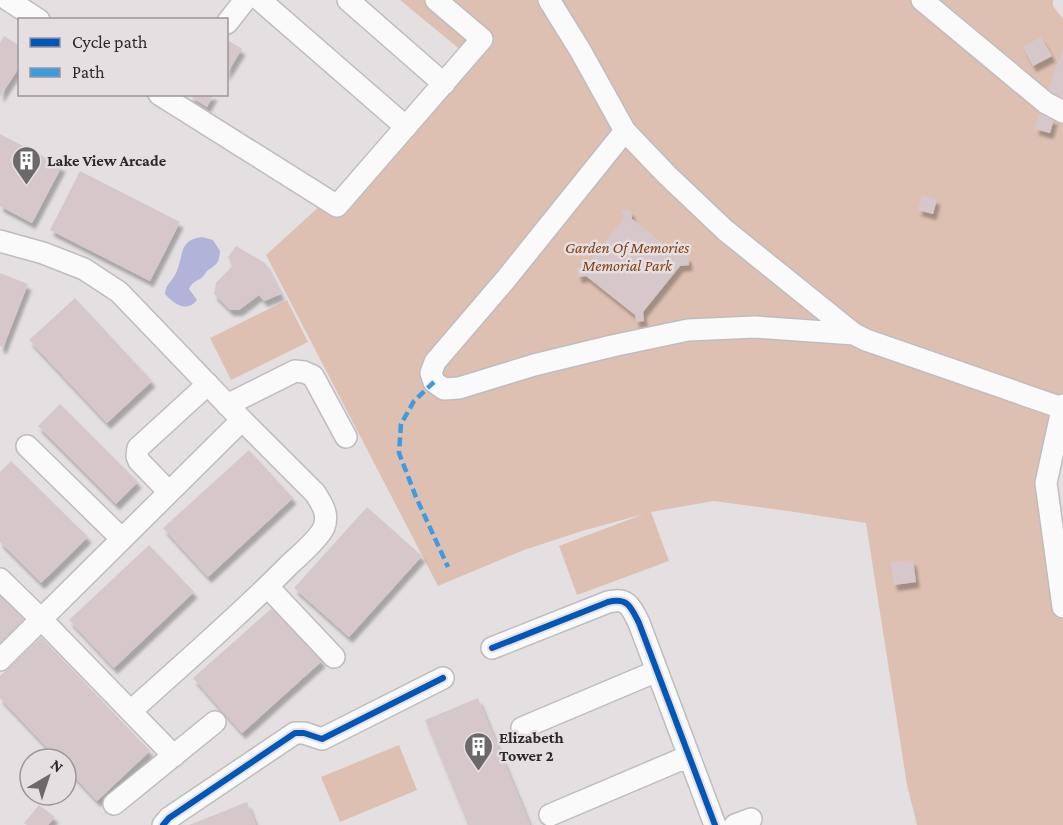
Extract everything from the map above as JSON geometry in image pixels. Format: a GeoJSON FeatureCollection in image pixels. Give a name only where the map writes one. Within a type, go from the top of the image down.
{"type":"FeatureCollection","features":[{"type":"Feature","properties":{"kind":"street"},"geometry":{"type":"LineString","coordinates":[[8,0],[36,18]]}},
{"type":"Feature","properties":{"kind":"street"},"geometry":{"type":"LineString","coordinates":[[228,21],[245,0]]}},
{"type":"Feature","properties":{"kind":"street"},"geometry":{"type":"LineString","coordinates":[[260,0],[406,127]]}},
{"type":"Feature","properties":{"kind":"street"},"geometry":{"type":"LineString","coordinates":[[348,0],[444,84]]}},
{"type":"Feature","properties":{"kind":"street"},"geometry":{"type":"LineString","coordinates":[[162,96],[337,206],[482,39],[436,0]]}},
{"type":"Feature","properties":{"kind":"street"},"geometry":{"type":"LineString","coordinates":[[549,0],[625,131],[725,230],[854,334],[1063,406],[1046,483],[1063,607]]}},
{"type":"Feature","properties":{"kind":"street"},"geometry":{"type":"LineString","coordinates":[[922,0],[1046,103],[1063,112]]}},
{"type":"Feature","properties":{"kind":"street"},"geometry":{"type":"LineString","coordinates":[[625,131],[506,279],[435,362],[431,373],[434,382],[444,389],[459,388],[534,365],[688,330],[755,327],[854,334]]}},
{"type":"Feature","properties":{"kind":"street"},"geometry":{"type":"LineString","coordinates":[[0,241],[43,253],[84,269],[118,292],[315,493],[323,506],[326,517],[324,529],[268,587],[131,711]]}},
{"type":"Feature","properties":{"kind":"street"},"geometry":{"type":"LineString","coordinates":[[227,405],[296,371],[304,372],[313,376],[346,437]]}},
{"type":"Feature","properties":{"kind":"street"},"geometry":{"type":"LineString","coordinates":[[169,492],[140,462],[137,456],[138,448],[207,384]]}},
{"type":"Feature","properties":{"kind":"street"},"geometry":{"type":"LineString","coordinates":[[0,660],[242,420]]}},
{"type":"Feature","properties":{"kind":"street"},"geometry":{"type":"LineString","coordinates":[[27,446],[122,539]]}},
{"type":"Feature","properties":{"kind":"street"},"geometry":{"type":"LineString","coordinates":[[0,579],[174,756]]}},
{"type":"Feature","properties":{"kind":"street"},"geometry":{"type":"LineString","coordinates":[[268,587],[334,657]]}},
{"type":"Feature","properties":{"kind":"street"},"geometry":{"type":"LineString","coordinates":[[492,648],[608,602],[618,599],[629,605],[657,671],[715,825]]}},
{"type":"Feature","properties":{"kind":"street"},"geometry":{"type":"LineString","coordinates":[[522,728],[657,671]]}},
{"type":"Feature","properties":{"kind":"street"},"geometry":{"type":"LineString","coordinates":[[163,825],[169,818],[295,733],[304,732],[322,739],[443,678]]}},
{"type":"Feature","properties":{"kind":"street"},"geometry":{"type":"LineString","coordinates":[[114,804],[215,722]]}},
{"type":"Feature","properties":{"kind":"street"},"geometry":{"type":"LineString","coordinates":[[550,815],[689,756]]}},
{"type":"Feature","properties":{"kind":"green space","name":"Garden Of Memories Memorial Park"},"geometry":{"type":"Polygon","coordinates":[[[400,0],[1053,0],[1053,6],[1063,19],[1063,445],[1054,476],[1063,533],[1063,825],[917,825],[907,785],[866,523],[714,501],[651,512],[669,561],[577,595],[559,546],[644,514],[524,550],[438,586],[266,255],[368,162],[463,52],[400,0]]]}},
{"type":"Feature","properties":{"kind":"green space"},"geometry":{"type":"Polygon","coordinates":[[[287,300],[308,342],[231,380],[210,338],[287,300]]]}},
{"type":"Feature","properties":{"kind":"green space"},"geometry":{"type":"Polygon","coordinates":[[[399,745],[417,790],[340,822],[321,777],[399,745]]]}},
{"type":"Feature","properties":{"kind":"water"},"geometry":{"type":"Polygon","coordinates":[[[202,237],[213,240],[220,251],[219,259],[189,289],[197,300],[189,306],[181,306],[165,294],[166,290],[176,273],[185,245],[202,237]]]}},
{"type":"Feature","properties":{"kind":"building"},"geometry":{"type":"Polygon","coordinates":[[[4,36],[18,45],[18,69],[0,97],[0,43],[4,36]]]}},
{"type":"Feature","properties":{"kind":"building"},"geometry":{"type":"Polygon","coordinates":[[[1041,37],[1052,56],[1033,66],[1023,47],[1041,37]]]}},
{"type":"Feature","properties":{"kind":"building"},"geometry":{"type":"Polygon","coordinates":[[[228,40],[242,49],[228,72],[228,40]]]}},
{"type":"Feature","properties":{"kind":"building"},"geometry":{"type":"Polygon","coordinates":[[[1063,47],[1063,103],[1048,91],[1063,47]]]}},
{"type":"Feature","properties":{"kind":"building"},"geometry":{"type":"Polygon","coordinates":[[[190,96],[213,96],[207,107],[190,96]]]}},
{"type":"Feature","properties":{"kind":"building"},"geometry":{"type":"Polygon","coordinates":[[[1039,114],[1054,119],[1050,133],[1035,129],[1039,114]]]}},
{"type":"Feature","properties":{"kind":"building","name":"Lake View Arcade"},"geometry":{"type":"Polygon","coordinates":[[[0,134],[62,166],[32,223],[0,206],[0,134]]]}},
{"type":"Feature","properties":{"kind":"building"},"geometry":{"type":"Polygon","coordinates":[[[80,171],[180,222],[150,281],[50,230],[80,171]]]}},
{"type":"Feature","properties":{"kind":"building"},"geometry":{"type":"Polygon","coordinates":[[[922,195],[937,199],[933,214],[918,210],[922,195]]]}},
{"type":"Feature","properties":{"kind":"building"},"geometry":{"type":"Polygon","coordinates":[[[622,210],[631,210],[632,219],[680,257],[688,256],[689,265],[680,266],[643,312],[644,321],[636,322],[635,315],[586,276],[578,277],[577,268],[584,268],[624,218],[622,210]]]}},
{"type":"Feature","properties":{"kind":"building"},"geometry":{"type":"Polygon","coordinates":[[[236,246],[265,263],[281,294],[264,301],[259,295],[239,310],[230,310],[214,294],[216,283],[232,266],[228,257],[236,246]]]}},
{"type":"Feature","properties":{"kind":"building"},"geometry":{"type":"Polygon","coordinates":[[[0,273],[28,284],[3,348],[0,346],[0,273]]]}},
{"type":"Feature","properties":{"kind":"building"},"geometry":{"type":"Polygon","coordinates":[[[75,298],[152,381],[107,423],[29,340],[75,298]]]}},
{"type":"Feature","properties":{"kind":"building"},"geometry":{"type":"Polygon","coordinates":[[[60,404],[138,482],[116,504],[38,426],[60,404]]]}},
{"type":"Feature","properties":{"kind":"building"},"geometry":{"type":"Polygon","coordinates":[[[249,450],[293,498],[208,577],[163,528],[249,450]]]}},
{"type":"Feature","properties":{"kind":"building"},"geometry":{"type":"Polygon","coordinates":[[[11,461],[88,537],[41,583],[0,542],[0,472],[11,461]]]}},
{"type":"Feature","properties":{"kind":"building"},"geometry":{"type":"Polygon","coordinates":[[[367,507],[422,556],[349,637],[294,588],[367,507]]]}},
{"type":"Feature","properties":{"kind":"building"},"geometry":{"type":"Polygon","coordinates":[[[149,545],[194,592],[114,668],[69,620],[149,545]]]}},
{"type":"Feature","properties":{"kind":"building"},"geometry":{"type":"Polygon","coordinates":[[[913,560],[916,582],[894,585],[890,563],[913,560]]]}},
{"type":"Feature","properties":{"kind":"building"},"geometry":{"type":"Polygon","coordinates":[[[0,595],[29,624],[0,653],[0,595]]]}},
{"type":"Feature","properties":{"kind":"building"},"geometry":{"type":"Polygon","coordinates":[[[273,607],[322,661],[242,733],[193,678],[273,607]]]}},
{"type":"Feature","properties":{"kind":"building"},"geometry":{"type":"Polygon","coordinates":[[[41,637],[150,751],[97,801],[78,781],[78,747],[47,747],[0,698],[0,676],[41,637]]]}},
{"type":"Feature","properties":{"kind":"building","name":"Elizabeth Tower 2"},"geometry":{"type":"Polygon","coordinates":[[[478,698],[530,825],[468,825],[425,720],[478,698]]]}},
{"type":"Feature","properties":{"kind":"building"},"geometry":{"type":"Polygon","coordinates":[[[247,802],[256,825],[189,825],[247,802]]]}},
{"type":"Feature","properties":{"kind":"building"},"geometry":{"type":"Polygon","coordinates":[[[37,807],[42,807],[55,817],[48,825],[24,823],[37,807]]]}},
{"type":"Feature","properties":{"kind":"marked path"},"geometry":{"type":"LineString","coordinates":[[434,382],[414,401],[401,424],[399,453],[448,567]]}},
{"type":"Feature","properties":{"kind":"cycle path"},"geometry":{"type":"LineString","coordinates":[[492,648],[608,602],[620,601],[628,605],[639,623],[715,825]]}},
{"type":"Feature","properties":{"kind":"cycle path"},"geometry":{"type":"LineString","coordinates":[[163,825],[169,818],[295,733],[304,733],[322,739],[443,678]]}},
{"type":"Feature","properties":{"kind":"place","name":"Lake View Arcade"},"geometry":{"type":"Point","coordinates":[26,186]}},
{"type":"Feature","properties":{"kind":"place","name":"Elizabeth Tower 2"},"geometry":{"type":"Point","coordinates":[478,772]}}]}
